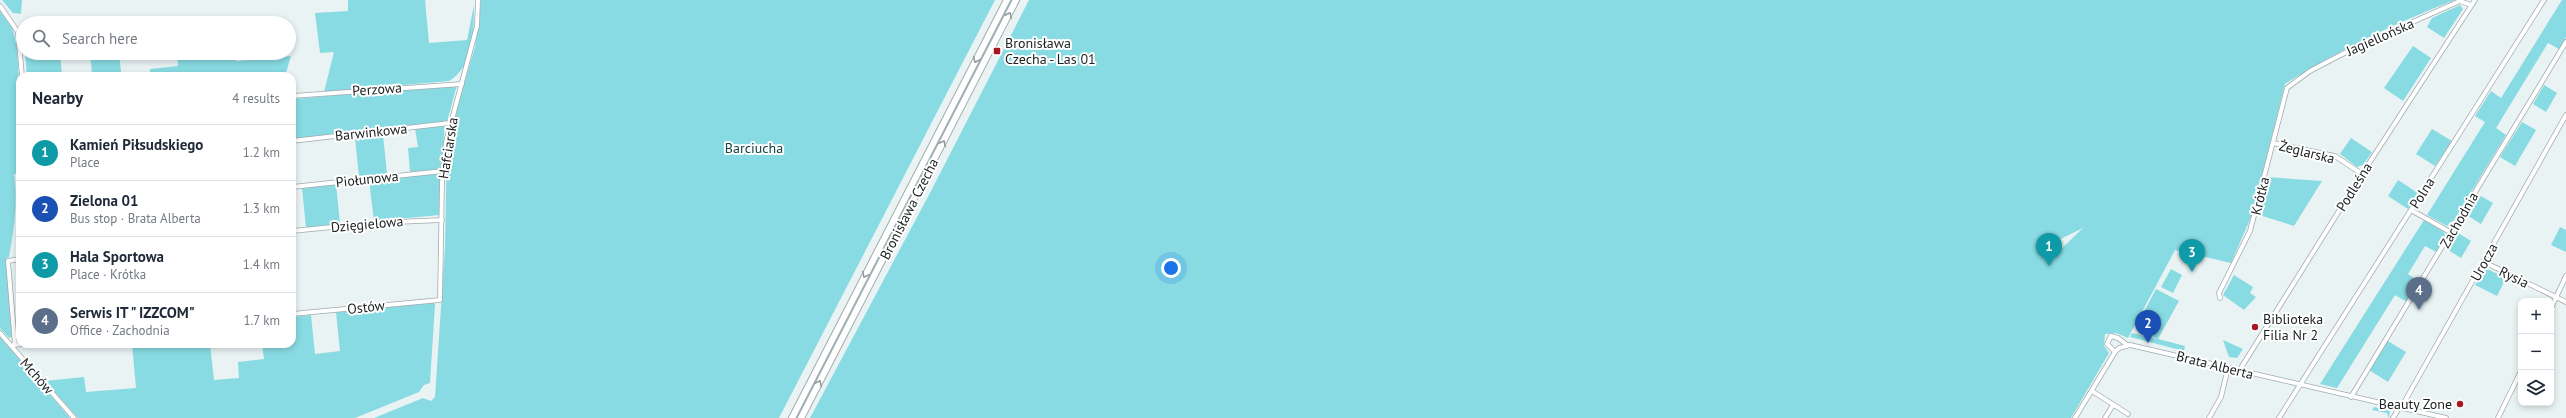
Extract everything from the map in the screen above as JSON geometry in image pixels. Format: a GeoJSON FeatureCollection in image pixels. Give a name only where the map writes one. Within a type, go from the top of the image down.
{"type":"FeatureCollection","features":[{"type":"Feature","properties":{"kind":"main road","name":"Bronisława Czecha"},"geometry":{"type":"LineString","coordinates":[[792,418],[1007,0]]}},
{"type":"Feature","properties":{"kind":"main road","name":"Bronisława Czecha"},"geometry":{"type":"LineString","coordinates":[[801,418],[1016,0]]}},
{"type":"Feature","properties":{"kind":"street","name":"Hafciarska"},"geometry":{"type":"LineString","coordinates":[[440,300],[442,171],[450,123],[477,26],[478,0]]}},
{"type":"Feature","properties":{"kind":"street"},"geometry":{"type":"LineString","coordinates":[[2471,5],[2475,0]]}},
{"type":"Feature","properties":{"kind":"street","name":"Polna"},"geometry":{"type":"LineString","coordinates":[[2299,385],[2544,0]]}},
{"type":"Feature","properties":{"kind":"street","name":"Jagiellońska"},"geometry":{"type":"LineString","coordinates":[[2287,88],[2310,71],[2361,45],[2460,1],[2471,5]]}},
{"type":"Feature","properties":{"kind":"street","name":"Podleśna"},"geometry":{"type":"LineString","coordinates":[[2239,371],[2362,174],[2471,5]]}},
{"type":"Feature","properties":{"kind":"street"},"geometry":{"type":"LineString","coordinates":[[0,6],[16,29]]}},
{"type":"Feature","properties":{"kind":"street","name":"Zachodnia"},"geometry":{"type":"LineString","coordinates":[[2351,397],[2566,42]]}},
{"type":"Feature","properties":{"kind":"street"},"geometry":{"type":"LineString","coordinates":[[21,60],[22,72]]}},
{"type":"Feature","properties":{"kind":"street","name":"Perzowa"},"geometry":{"type":"LineString","coordinates":[[296,96],[462,84]]}},
{"type":"Feature","properties":{"kind":"street","name":"Krótka"},"geometry":{"type":"LineString","coordinates":[[2220,298],[2219,293],[2250,231],[2287,88]]}},
{"type":"Feature","properties":{"kind":"street","name":"Urocza"},"geometry":{"type":"LineString","coordinates":[[2393,418],[2484,262],[2566,115]]}},
{"type":"Feature","properties":{"kind":"street","name":"Barwinkowa"},"geometry":{"type":"LineString","coordinates":[[296,140],[450,123]]}},
{"type":"Feature","properties":{"kind":"street","name":"Żeglarska"},"geometry":{"type":"LineString","coordinates":[[2272,143],[2335,156],[2362,174]]}},
{"type":"Feature","properties":{"kind":"street","name":"Piołunowa"},"geometry":{"type":"LineString","coordinates":[[296,187],[442,171]]}},
{"type":"Feature","properties":{"kind":"street"},"geometry":{"type":"LineString","coordinates":[[2411,210],[2450,232]]}},
{"type":"Feature","properties":{"kind":"street","name":"Dzięgielowa"},"geometry":{"type":"LineString","coordinates":[[296,231],[387,222],[442,220]]}},
{"type":"Feature","properties":{"kind":"street"},"geometry":{"type":"LineString","coordinates":[[16,260],[8,261],[13,345],[16,345]]}},
{"type":"Feature","properties":{"kind":"street","name":"Rysia"},"geometry":{"type":"LineString","coordinates":[[2484,262],[2566,302]]}},
{"type":"Feature","properties":{"kind":"street"},"geometry":{"type":"LineString","coordinates":[[2554,301],[2566,276]]}},
{"type":"Feature","properties":{"kind":"street","name":"Ostów"},"geometry":{"type":"LineString","coordinates":[[296,314],[440,300]]}},
{"type":"Feature","properties":{"kind":"street","name":"Mchów"},"geometry":{"type":"LineString","coordinates":[[0,333],[13,345],[74,418]]}},
{"type":"Feature","properties":{"kind":"street","name":"Brata Alberta"},"geometry":{"type":"LineString","coordinates":[[2115,352],[2107,344],[2111,336],[2118,338],[2127,345],[2446,418]]}},
{"type":"Feature","properties":{"kind":"street"},"geometry":{"type":"LineString","coordinates":[[2075,418],[2115,352],[2127,345]]}},
{"type":"Feature","properties":{"kind":"street"},"geometry":{"type":"LineString","coordinates":[[2209,418],[2221,398],[2228,368]]}},
{"type":"Feature","properties":{"kind":"street"},"geometry":{"type":"LineString","coordinates":[[2498,418],[2518,376]]}},
{"type":"Feature","properties":{"kind":"street"},"geometry":{"type":"LineString","coordinates":[[2279,418],[2299,385]]}},
{"type":"Feature","properties":{"kind":"street"},"geometry":{"type":"LineString","coordinates":[[2092,390],[2128,414]]}},
{"type":"Feature","properties":{"kind":"street"},"geometry":{"type":"LineString","coordinates":[[2105,418],[2113,405]]}},
{"type":"Feature","properties":{"kind":"green space"},"geometry":{"type":"Polygon","coordinates":[[[2,0],[22,0],[21,14],[13,13],[2,0]]]}},
{"type":"Feature","properties":{"kind":"green space"},"geometry":{"type":"Polygon","coordinates":[[[348,0],[425,0],[429,43],[467,40],[474,5],[472,37],[467,58],[463,67],[457,75],[449,81],[324,92],[334,52],[320,53],[315,13],[348,11],[348,0]]]}},
{"type":"Feature","properties":{"kind":"green space","name":"Barciucha"},"geometry":{"type":"Polygon","coordinates":[[[481,0],[995,0],[779,418],[374,418],[423,398],[431,401],[435,397],[445,247],[447,142],[475,47],[481,0]]]}},
{"type":"Feature","properties":{"kind":"green space"},"geometry":{"type":"Polygon","coordinates":[[[1010,0],[1014,0],[798,418],[794,418],[1010,0]]]}},
{"type":"Feature","properties":{"kind":"green space"},"geometry":{"type":"Polygon","coordinates":[[[1029,0],[2455,0],[2368,38],[2285,84],[2252,215],[2231,263],[2175,250],[2128,338],[2116,333],[2105,334],[2104,346],[2109,353],[2071,418],[810,418],[931,191],[1029,0]],[[2083,228],[2044,247],[2039,257],[2060,250],[2083,228]]]}},
{"type":"Feature","properties":{"kind":"green space"},"geometry":{"type":"Polygon","coordinates":[[[2562,0],[2566,0],[2566,37],[2559,49],[2548,43],[2496,128],[2506,135],[2454,220],[2447,226],[2427,215],[2485,122],[2475,116],[2491,91],[2501,98],[2562,0]]]}},
{"type":"Feature","properties":{"kind":"green space"},"geometry":{"type":"Polygon","coordinates":[[[2460,5],[2463,9],[2444,38],[2427,27],[2432,18],[2460,5]]]}},
{"type":"Feature","properties":{"kind":"green space"},"geometry":{"type":"Polygon","coordinates":[[[0,11],[12,27],[16,43],[16,60],[18,60],[18,72],[16,72],[16,174],[14,174],[16,195],[15,216],[9,257],[6,258],[12,337],[9,338],[0,328],[0,11]]]}},
{"type":"Feature","properties":{"kind":"green space"},"geometry":{"type":"Polygon","coordinates":[[[2413,46],[2431,58],[2403,101],[2384,88],[2413,46]]]}},
{"type":"Feature","properties":{"kind":"green space"},"geometry":{"type":"Polygon","coordinates":[[[26,60],[61,60],[62,72],[27,72],[26,60]]]}},
{"type":"Feature","properties":{"kind":"green space"},"geometry":{"type":"Polygon","coordinates":[[[91,60],[120,60],[121,72],[92,72],[91,60]]]}},
{"type":"Feature","properties":{"kind":"green space"},"geometry":{"type":"Polygon","coordinates":[[[178,60],[290,60],[286,72],[150,72],[150,69],[178,66],[178,60]]]}},
{"type":"Feature","properties":{"kind":"green space"},"geometry":{"type":"Polygon","coordinates":[[[457,85],[447,122],[296,139],[296,99],[457,85]]]}},
{"type":"Feature","properties":{"kind":"green space"},"geometry":{"type":"Polygon","coordinates":[[[2544,85],[2557,93],[2546,112],[2533,104],[2544,85]]]}},
{"type":"Feature","properties":{"kind":"green space"},"geometry":{"type":"Polygon","coordinates":[[[2522,122],[2536,130],[2515,166],[2500,157],[2522,122]]]}},
{"type":"Feature","properties":{"kind":"green space"},"geometry":{"type":"Polygon","coordinates":[[[445,125],[441,169],[410,172],[408,148],[418,147],[415,128],[445,125]]]}},
{"type":"Feature","properties":{"kind":"green space"},"geometry":{"type":"Polygon","coordinates":[[[2432,129],[2452,141],[2435,166],[2416,154],[2432,129]]]}},
{"type":"Feature","properties":{"kind":"green space"},"geometry":{"type":"Polygon","coordinates":[[[383,135],[387,174],[359,177],[355,138],[383,135]]]}},
{"type":"Feature","properties":{"kind":"green space"},"geometry":{"type":"Polygon","coordinates":[[[2351,138],[2372,152],[2363,165],[2357,167],[2340,154],[2351,138]]]}},
{"type":"Feature","properties":{"kind":"green space"},"geometry":{"type":"Polygon","coordinates":[[[440,173],[440,215],[374,221],[369,181],[440,173]]]}},
{"type":"Feature","properties":{"kind":"green space"},"geometry":{"type":"Polygon","coordinates":[[[2267,177],[2322,181],[2294,226],[2259,215],[2267,177]]]}},
{"type":"Feature","properties":{"kind":"green space"},"geometry":{"type":"Polygon","coordinates":[[[2398,180],[2418,193],[2408,209],[2388,196],[2398,180]]]}},
{"type":"Feature","properties":{"kind":"green space"},"geometry":{"type":"Polygon","coordinates":[[[336,184],[340,224],[306,228],[302,188],[336,184]]]}},
{"type":"Feature","properties":{"kind":"green space"},"geometry":{"type":"Polygon","coordinates":[[[2481,196],[2493,203],[2481,224],[2465,214],[2476,197],[2481,196]]]}},
{"type":"Feature","properties":{"kind":"green space"},"geometry":{"type":"Polygon","coordinates":[[[2424,220],[2444,232],[2446,239],[2438,253],[2425,246],[2408,274],[2420,282],[2407,302],[2395,295],[2337,388],[2320,384],[2424,220]]]}},
{"type":"Feature","properties":{"kind":"green space"},"geometry":{"type":"Polygon","coordinates":[[[2560,227],[2566,230],[2566,252],[2551,245],[2560,227]]]}},
{"type":"Feature","properties":{"kind":"green space"},"geometry":{"type":"Polygon","coordinates":[[[2455,231],[2471,241],[2461,258],[2445,248],[2455,231]]]}},
{"type":"Feature","properties":{"kind":"green space"},"geometry":{"type":"Polygon","coordinates":[[[2485,268],[2506,278],[2497,296],[2475,285],[2485,268]]]}},
{"type":"Feature","properties":{"kind":"green space"},"geometry":{"type":"Polygon","coordinates":[[[2171,269],[2182,275],[2173,293],[2161,287],[2171,269]]]}},
{"type":"Feature","properties":{"kind":"green space"},"geometry":{"type":"Polygon","coordinates":[[[2234,275],[2253,287],[2250,293],[2256,297],[2244,310],[2223,295],[2234,275]]]}},
{"type":"Feature","properties":{"kind":"green space"},"geometry":{"type":"Polygon","coordinates":[[[2156,289],[2179,301],[2158,339],[2185,346],[2184,351],[2130,337],[2132,333],[2157,339],[2136,327],[2156,289]]]}},
{"type":"Feature","properties":{"kind":"green space"},"geometry":{"type":"Polygon","coordinates":[[[432,302],[435,304],[430,383],[424,385],[419,392],[355,418],[78,418],[45,381],[84,377],[86,392],[136,388],[132,348],[210,348],[214,380],[239,378],[238,362],[264,359],[263,348],[296,348],[296,317],[311,315],[315,354],[340,351],[336,312],[432,302]]]}},
{"type":"Feature","properties":{"kind":"green space"},"geometry":{"type":"Polygon","coordinates":[[[0,337],[70,418],[0,418],[0,337]]]}},
{"type":"Feature","properties":{"kind":"green space"},"geometry":{"type":"Polygon","coordinates":[[[2223,340],[2243,349],[2237,358],[2229,357],[2223,340]]]}},
{"type":"Feature","properties":{"kind":"green space"},"geometry":{"type":"Polygon","coordinates":[[[2388,341],[2406,352],[2388,382],[2369,370],[2388,341]]]}},
{"type":"Feature","properties":{"kind":"green space"},"geometry":{"type":"Polygon","coordinates":[[[2374,407],[2390,411],[2389,418],[2387,413],[2372,410],[2374,407]]]}},
{"type":"Feature","properties":{"kind":"place","name":"Bronisława Czecha - Las 01"},"geometry":{"type":"Point","coordinates":[997,51]}},
{"type":"Feature","properties":{"kind":"place","name":"Kamień Piłsudskiego"},"geometry":{"type":"Point","coordinates":[2049,266]}},
{"type":"Feature","properties":{"kind":"place","name":"Hala Sportowa"},"geometry":{"type":"Point","coordinates":[2192,272]}},
{"type":"Feature","properties":{"kind":"place","name":"Serwis IT \" IZZCOM\""},"geometry":{"type":"Point","coordinates":[2419,310]}},
{"type":"Feature","properties":{"kind":"place","name":"Biblioteka Filia Nr 2"},"geometry":{"type":"Point","coordinates":[2255,327]}},
{"type":"Feature","properties":{"kind":"place","name":"Zielona 01"},"geometry":{"type":"Point","coordinates":[2148,343]}},
{"type":"Feature","properties":{"kind":"place","name":"Beauty Zone"},"geometry":{"type":"Point","coordinates":[2460,404]}}]}
